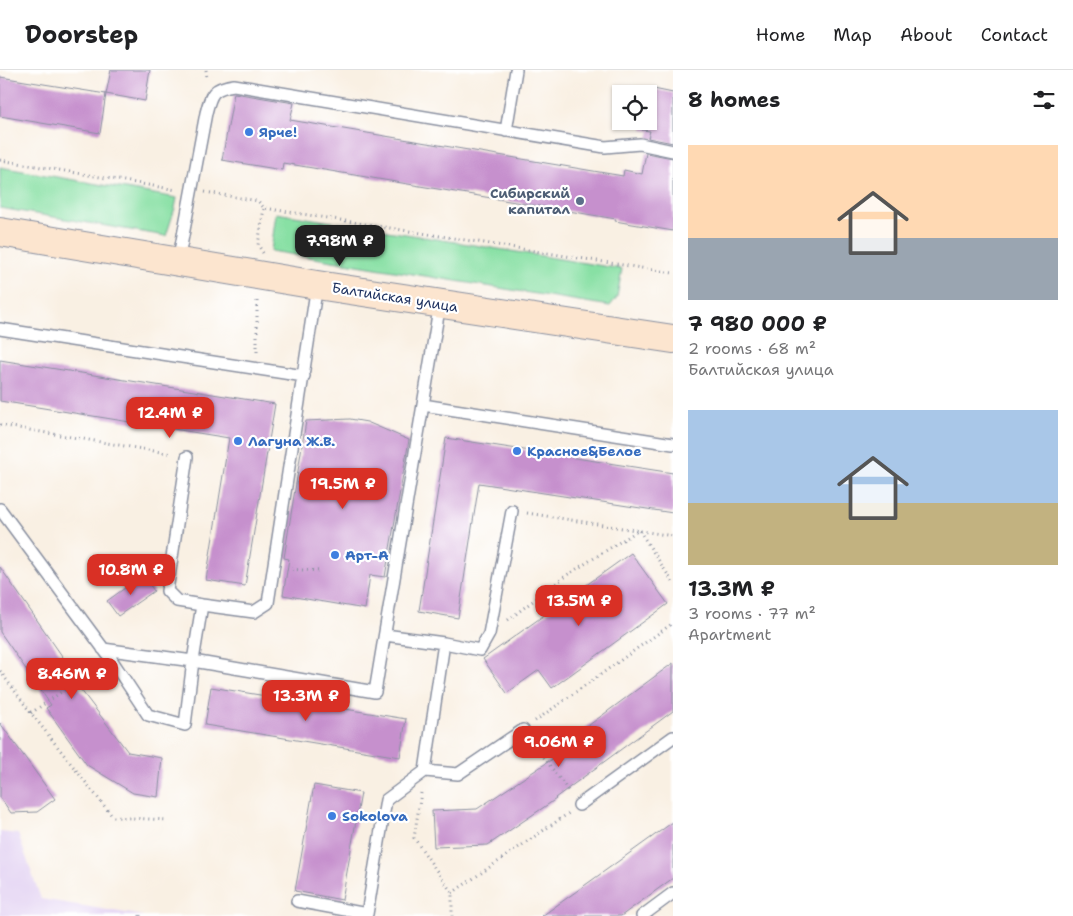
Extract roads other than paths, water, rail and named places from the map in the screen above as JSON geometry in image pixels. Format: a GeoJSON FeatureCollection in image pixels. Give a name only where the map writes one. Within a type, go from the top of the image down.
{"type":"FeatureCollection","features":[{"type":"Feature","properties":{"kind":"main road","name":"Балтийская улица"},"geometry":{"type":"LineString","coordinates":[[0,232],[317,285],[673,339]]}},
{"type":"Feature","properties":{"kind":"lane"},"geometry":{"type":"LineString","coordinates":[[506,131],[516,70]]}},
{"type":"Feature","properties":{"kind":"lane"},"geometry":{"type":"LineString","coordinates":[[178,262],[190,190],[210,95],[220,87],[234,85],[604,147],[640,144],[673,151]]}},
{"type":"Feature","properties":{"kind":"lane"},"geometry":{"type":"LineString","coordinates":[[188,457],[167,591],[177,601],[254,612],[268,603],[317,285]]}},
{"type":"Feature","properties":{"kind":"lane"},"geometry":{"type":"LineString","coordinates":[[103,649],[375,692],[440,303]]}},
{"type":"Feature","properties":{"kind":"lane"},"geometry":{"type":"LineString","coordinates":[[0,330],[304,376]]}},
{"type":"Feature","properties":{"kind":"lane"},"geometry":{"type":"LineString","coordinates":[[424,405],[673,444]]}},
{"type":"Feature","properties":{"kind":"lane"},"geometry":{"type":"LineString","coordinates":[[0,509],[111,659],[148,715],[185,725],[202,605]]}},
{"type":"Feature","properties":{"kind":"lane"},"geometry":{"type":"LineString","coordinates":[[385,634],[480,650],[489,634],[512,511]]}},
{"type":"Feature","properties":{"kind":"lane"},"geometry":{"type":"LineString","coordinates":[[297,901],[367,914],[386,800],[425,770],[444,643]]}},
{"type":"Feature","properties":{"kind":"lane"},"geometry":{"type":"LineString","coordinates":[[425,770],[458,774],[523,730]]}},
{"type":"Feature","properties":{"kind":"lane"},"geometry":{"type":"LineString","coordinates":[[579,805],[673,737]]}},
{"type":"Feature","properties":{"kind":"lane"},"geometry":{"type":"LineString","coordinates":[[642,916],[673,893]]}},
{"type":"Feature","properties":{"kind":"place","name":"Ярче!"},"geometry":{"type":"Point","coordinates":[249,132]}},
{"type":"Feature","properties":{"kind":"place","name":"Сибирский капитал"},"geometry":{"type":"Point","coordinates":[580,201]}},
{"type":"Feature","properties":{"kind":"place","name":"Лагуна Ж.В."},"geometry":{"type":"Point","coordinates":[238,441]}},
{"type":"Feature","properties":{"kind":"place","name":"Красное&Белое"},"geometry":{"type":"Point","coordinates":[517,451]}},
{"type":"Feature","properties":{"kind":"place","name":"Арт-А"},"geometry":{"type":"Point","coordinates":[335,555]}},
{"type":"Feature","properties":{"kind":"place","name":"Sokolova"},"geometry":{"type":"Point","coordinates":[332,816]}}]}
